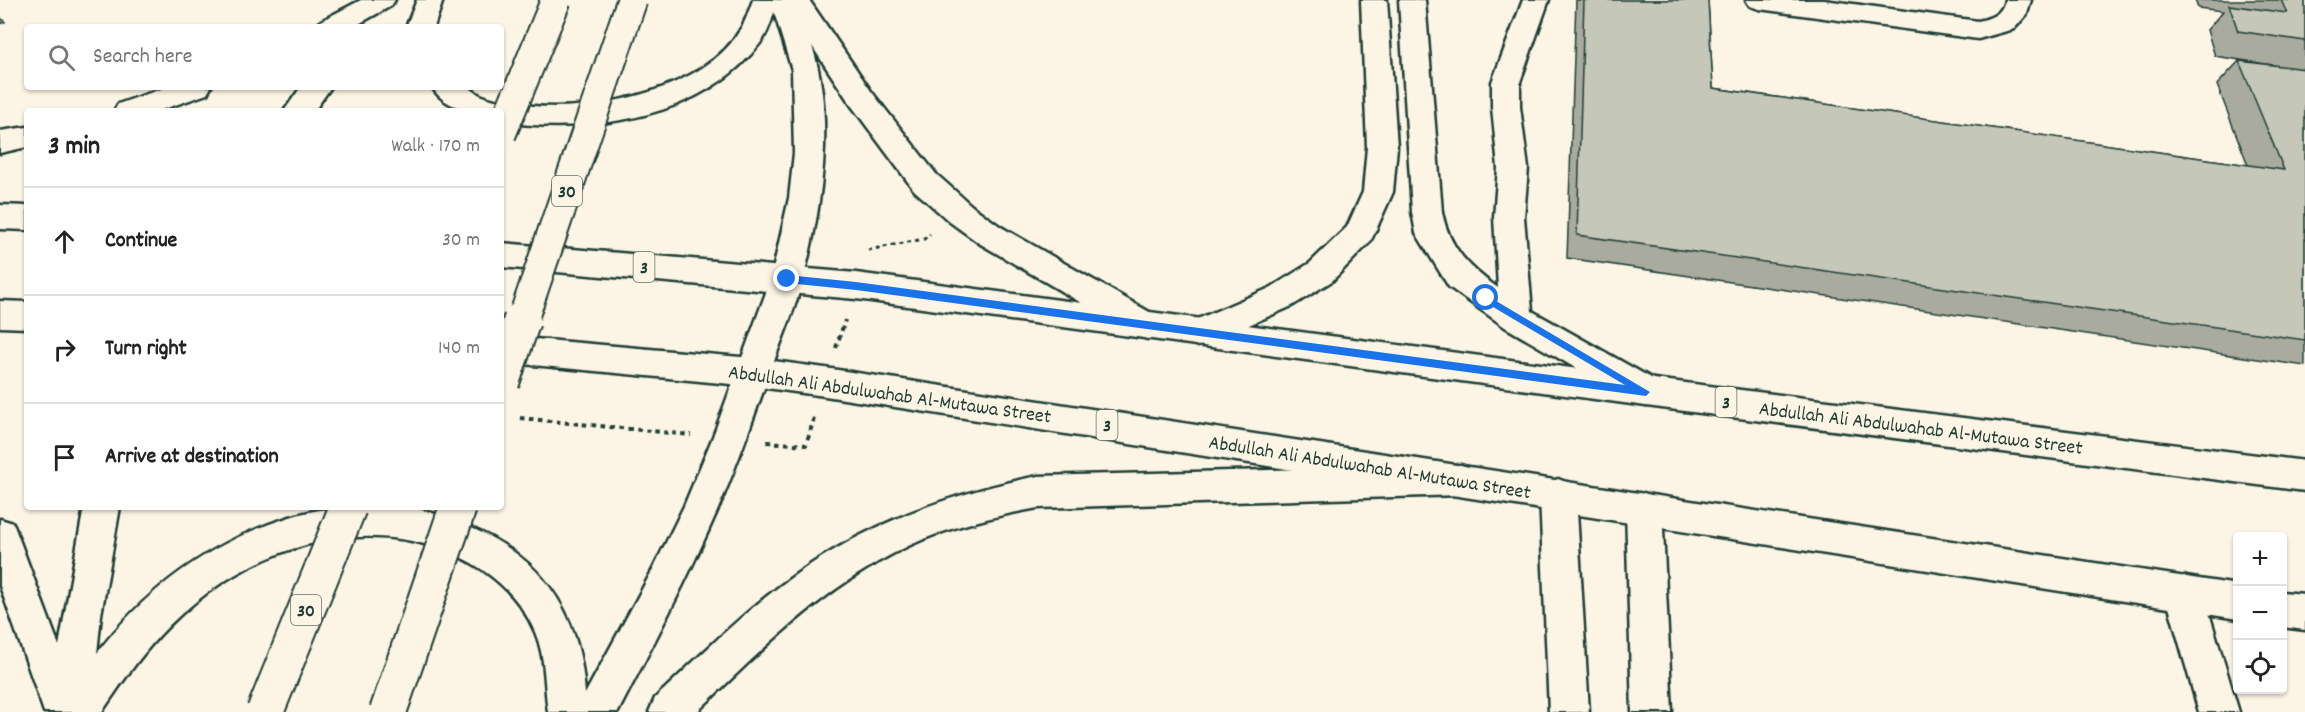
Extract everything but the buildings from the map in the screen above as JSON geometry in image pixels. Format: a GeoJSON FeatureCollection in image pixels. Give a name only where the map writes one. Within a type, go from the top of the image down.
{"type":"FeatureCollection","features":[{"type":"Feature","properties":{"kind":"main road"},"geometry":{"type":"LineString","coordinates":[[337,24],[382,0]]}},
{"type":"Feature","properties":{"kind":"main road"},"geometry":{"type":"LineString","coordinates":[[379,24],[406,0]]}},
{"type":"Feature","properties":{"kind":"main road"},"geometry":{"type":"LineString","coordinates":[[421,24],[430,0]]}},
{"type":"Feature","properties":{"kind":"main road"},"geometry":{"type":"LineString","coordinates":[[504,127],[556,0]]}},
{"type":"Feature","properties":{"kind":"main road","name":"30"},"geometry":{"type":"LineString","coordinates":[[504,373],[632,0]]}},
{"type":"Feature","properties":{"kind":"main road"},"geometry":{"type":"LineString","coordinates":[[504,112],[545,118],[574,117],[604,114],[661,99],[709,75],[727,62],[754,33],[762,17],[766,0]]}},
{"type":"Feature","properties":{"kind":"main road"},"geometry":{"type":"LineString","coordinates":[[597,712],[665,583],[700,509],[729,439],[787,279],[804,198],[809,153],[809,110],[806,69],[784,0]]}},
{"type":"Feature","properties":{"kind":"main road"},"geometry":{"type":"LineString","coordinates":[[796,0],[861,98],[925,182],[961,214],[1036,263],[1146,326]]}},
{"type":"Feature","properties":{"kind":"main road"},"geometry":{"type":"LineString","coordinates":[[1198,333],[1281,297],[1321,272],[1359,234],[1378,192],[1382,147],[1374,0]]}},
{"type":"Feature","properties":{"kind":"main road"},"geometry":{"type":"LineString","coordinates":[[1412,0],[1427,212],[1431,233],[1460,278],[1516,318],[1646,392]]}},
{"type":"Feature","properties":{"kind":"main road"},"geometry":{"type":"LineString","coordinates":[[1516,318],[1509,217],[1513,168],[1506,107],[1506,82],[1536,0]]}},
{"type":"Feature","properties":{"kind":"main road"},"geometry":{"type":"LineString","coordinates":[[1759,0],[1978,30],[2003,24],[2012,17],[2018,0]]}},
{"type":"Feature","properties":{"kind":"main road"},"geometry":{"type":"LineString","coordinates":[[137,108],[189,90]]}},
{"type":"Feature","properties":{"kind":"main road"},"geometry":{"type":"LineString","coordinates":[[300,108],[315,90]]}},
{"type":"Feature","properties":{"kind":"main road"},"geometry":{"type":"LineString","coordinates":[[451,90],[470,102],[490,108]]}},
{"type":"Feature","properties":{"kind":"main road"},"geometry":{"type":"LineString","coordinates":[[0,142],[24,138]]}},
{"type":"Feature","properties":{"kind":"main road"},"geometry":{"type":"LineString","coordinates":[[0,217],[24,218]]}},
{"type":"Feature","properties":{"kind":"main road","name":"Abdullah Ali Abdulwahab Al-Mutawa Street"},"geometry":{"type":"LineString","coordinates":[[504,255],[856,286],[1646,392],[2305,476]]}},
{"type":"Feature","properties":{"kind":"main road"},"geometry":{"type":"LineString","coordinates":[[0,314],[24,315]]}},
{"type":"Feature","properties":{"kind":"main road","name":"Abdullah Ali Abdulwahab Al-Mutawa Street"},"geometry":{"type":"LineString","coordinates":[[504,349],[752,372],[2233,601]]}},
{"type":"Feature","properties":{"kind":"main road"},"geometry":{"type":"LineString","coordinates":[[669,712],[796,596],[841,563],[908,528],[937,516],[987,501],[1038,492],[1461,480]]}},
{"type":"Feature","properties":{"kind":"main road"},"geometry":{"type":"LineString","coordinates":[[1558,495],[1569,712]]}},
{"type":"Feature","properties":{"kind":"main road"},"geometry":{"type":"LineString","coordinates":[[1644,509],[1652,712]]}},
{"type":"Feature","properties":{"kind":"main road"},"geometry":{"type":"LineString","coordinates":[[71,712],[82,615],[101,510]]}},
{"type":"Feature","properties":{"kind":"main road","name":"30"},"geometry":{"type":"LineString","coordinates":[[264,712],[347,510]]}},
{"type":"Feature","properties":{"kind":"main road"},"geometry":{"type":"LineString","coordinates":[[388,712],[457,510]]}},
{"type":"Feature","properties":{"kind":"main road"},"geometry":{"type":"LineString","coordinates":[[79,712],[117,656],[149,620],[186,587],[227,561],[269,541],[312,527],[352,520],[392,520],[462,539],[492,554],[518,575],[539,602],[554,632],[564,667],[568,712]]}},
{"type":"Feature","properties":{"kind":"main road"},"geometry":{"type":"LineString","coordinates":[[0,535],[64,712]]}},
{"type":"Feature","properties":{"kind":"main road"},"geometry":{"type":"LineString","coordinates":[[2184,593],[2219,712]]}},
{"type":"Feature","properties":{"kind":"main road"},"geometry":{"type":"LineString","coordinates":[[2287,610],[2305,612]]}},
{"type":"Feature","properties":{"kind":"path"},"geometry":{"type":"LineString","coordinates":[[864,251],[924,239],[961,214]]}},
{"type":"Feature","properties":{"kind":"route"},"geometry":{"type":"LineString","coordinates":[[787,279],[856,286],[1646,392],[1516,318],[1486,298]]}}]}
